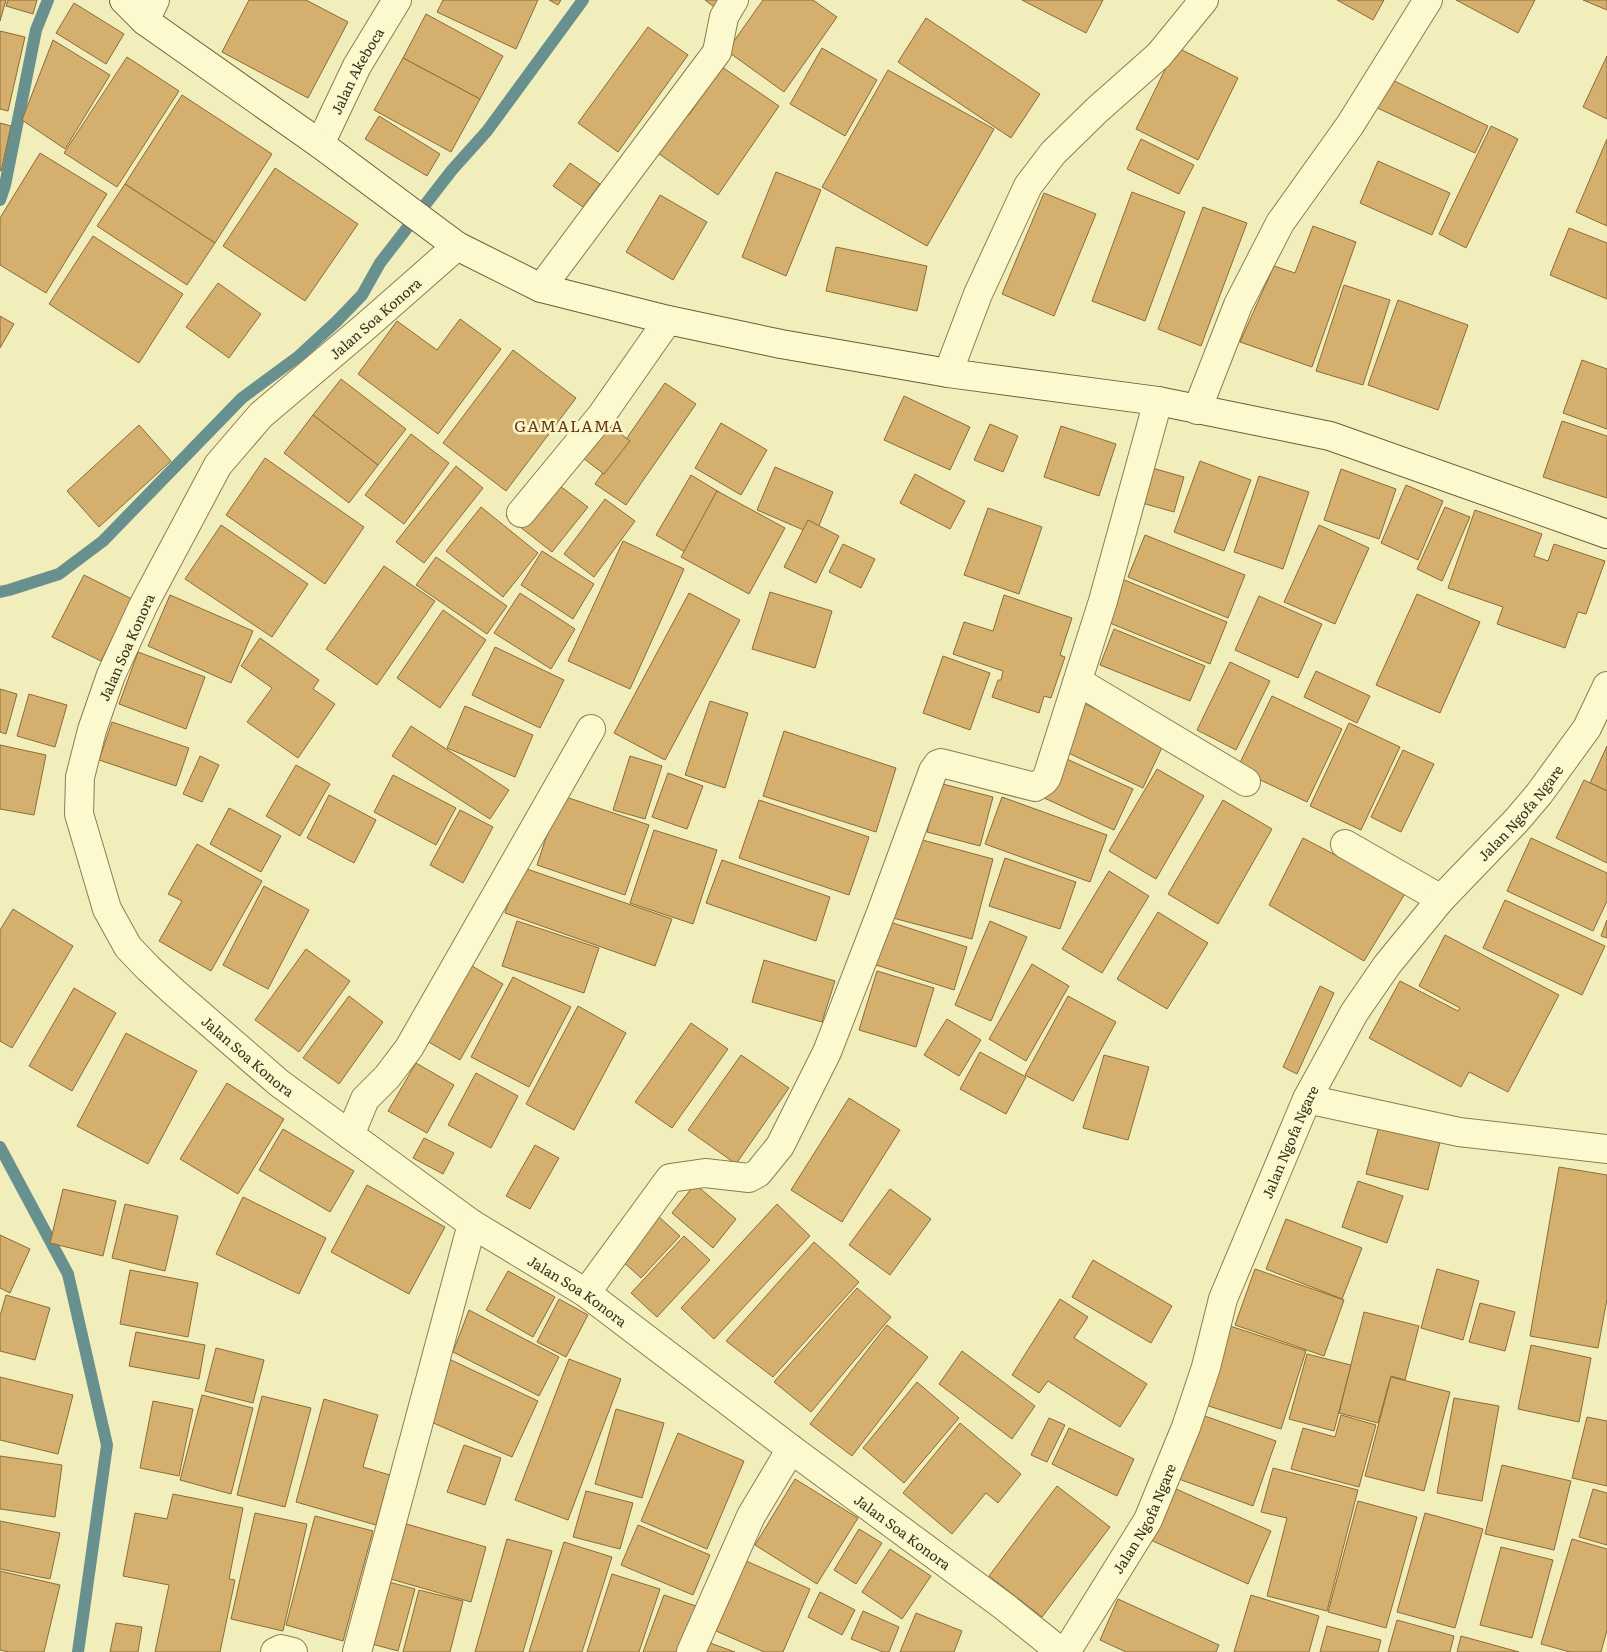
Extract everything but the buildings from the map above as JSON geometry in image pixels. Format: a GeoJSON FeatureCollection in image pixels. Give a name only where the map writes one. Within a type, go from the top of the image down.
{"type":"FeatureCollection","features":[{"type":"Feature","properties":{"kind":"street"},"geometry":{"type":"LineString","coordinates":[[124,0],[150,10],[395,202],[457,246],[541,288],[668,320],[781,344],[948,372],[1158,401],[1330,436],[1607,534]]}},
{"type":"Feature","properties":{"kind":"street","name":"Jalan Akeboca"},"geometry":{"type":"LineString","coordinates":[[320,144],[357,66],[397,0]]}},
{"type":"Feature","properties":{"kind":"street"},"geometry":{"type":"LineString","coordinates":[[541,288],[717,52],[724,17],[734,0]]}},
{"type":"Feature","properties":{"kind":"street"},"geometry":{"type":"LineString","coordinates":[[948,372],[978,294],[1028,186],[1054,153],[1097,110],[1158,55],[1204,0]]}},
{"type":"Feature","properties":{"kind":"street"},"geometry":{"type":"LineString","coordinates":[[1197,410],[1238,305],[1280,223],[1350,124],[1428,0]]}},
{"type":"Feature","properties":{"kind":"street","name":"Jalan Soa Konora"},"geometry":{"type":"LineString","coordinates":[[457,246],[366,326],[261,414],[218,465],[144,604],[111,675],[92,730],[80,778],[79,814],[107,909],[128,946],[174,992],[279,1083],[472,1224],[586,1293],[791,1449],[1005,1607],[1061,1652]]}},
{"type":"Feature","properties":{"kind":"street"},"geometry":{"type":"LineString","coordinates":[[521,514],[601,416],[668,320]]}},
{"type":"Feature","properties":{"kind":"street"},"geometry":{"type":"LineString","coordinates":[[586,1293],[670,1178],[705,1173],[749,1178],[758,1172],[780,1146],[827,1052],[933,771],[938,764],[942,763],[1035,786],[1047,777],[1079,682],[1103,601],[1158,401]]}},
{"type":"Feature","properties":{"kind":"street"},"geometry":{"type":"LineString","coordinates":[[1079,682],[1246,782]]}},
{"type":"Feature","properties":{"kind":"street","name":"Jalan Ngofa Ngare"},"geometry":{"type":"LineString","coordinates":[[1066,1652],[1148,1520],[1186,1427],[1206,1367],[1223,1299],[1307,1100],[1354,1014],[1388,965],[1440,899],[1516,821],[1539,794],[1588,728],[1607,686]]}},
{"type":"Feature","properties":{"kind":"street"},"geometry":{"type":"LineString","coordinates":[[350,1135],[365,1099],[387,1077],[409,1048],[591,729]]}},
{"type":"Feature","properties":{"kind":"street"},"geometry":{"type":"LineString","coordinates":[[1345,844],[1440,899]]}},
{"type":"Feature","properties":{"kind":"street"},"geometry":{"type":"LineString","coordinates":[[1307,1100],[1459,1132],[1607,1149]]}},
{"type":"Feature","properties":{"kind":"street"},"geometry":{"type":"LineString","coordinates":[[357,1652],[472,1224]]}},
{"type":"Feature","properties":{"kind":"street"},"geometry":{"type":"LineString","coordinates":[[691,1652],[751,1516],[791,1449]]}},
{"type":"Feature","properties":{"kind":"street"},"geometry":{"type":"LineString","coordinates":[[275,1652],[281,1649],[293,1652]]}},
{"type":"Feature","properties":{"kind":"waterway"},"geometry":{"type":"LineString","coordinates":[[0,200],[5,185],[36,30],[48,0]]}},
{"type":"Feature","properties":{"kind":"waterway"},"geometry":{"type":"LineString","coordinates":[[0,592],[59,574],[103,541],[242,398],[299,356],[337,321],[362,295],[380,263],[452,170],[487,131],[583,0]]}},
{"type":"Feature","properties":{"kind":"waterway"},"geometry":{"type":"LineString","coordinates":[[0,1147],[68,1274],[107,1445],[78,1652]]}},
{"type":"Feature","properties":{"kind":"district","name":"GAMALAMA"},"geometry":{"type":"Point","coordinates":[569,425]}}]}
